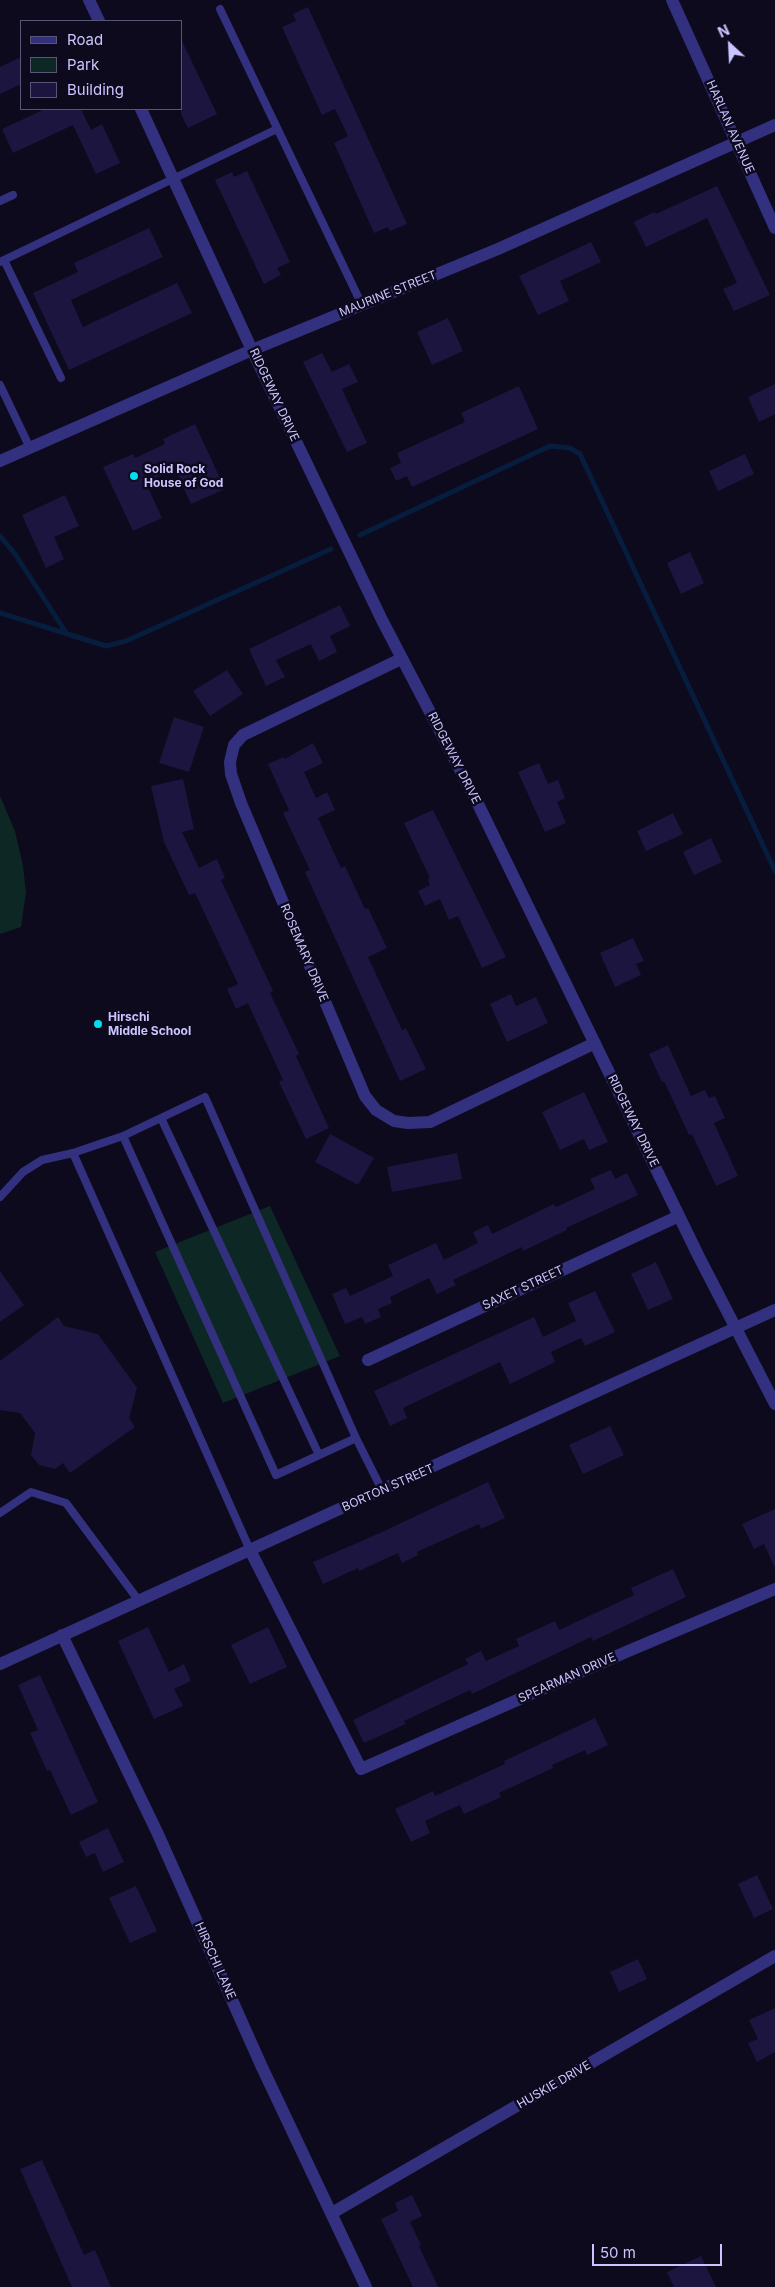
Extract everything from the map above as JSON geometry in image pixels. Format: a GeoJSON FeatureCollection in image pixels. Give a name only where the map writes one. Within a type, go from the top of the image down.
{"type":"FeatureCollection","features":[{"type":"Feature","properties":{"kind":"street"},"geometry":{"type":"LineString","coordinates":[[89,0],[99,20]]}},
{"type":"Feature","properties":{"kind":"street","name":"HARLAN AVENUE"},"geometry":{"type":"LineString","coordinates":[[672,0],[775,228]]}},
{"type":"Feature","properties":{"kind":"street","name":"RIDGEWAY DRIVE"},"geometry":{"type":"LineString","coordinates":[[141,110],[252,350],[401,659],[474,798],[679,1216],[775,1404]]}},
{"type":"Feature","properties":{"kind":"street","name":"MAURINE STREET"},"geometry":{"type":"LineString","coordinates":[[0,461],[252,350],[498,249],[775,125]]}},
{"type":"Feature","properties":{"kind":"street","name":"ROSEMARY DRIVE"},"geometry":{"type":"LineString","coordinates":[[401,659],[243,736],[234,745],[230,762],[231,774],[241,803],[365,1096],[376,1110],[394,1121],[408,1123],[430,1122],[595,1043]]}},
{"type":"Feature","properties":{"kind":"street","name":"SAXET STREET"},"geometry":{"type":"LineString","coordinates":[[368,1360],[679,1216]]}},
{"type":"Feature","properties":{"kind":"street","name":"BORTON STREET"},"geometry":{"type":"LineString","coordinates":[[0,1664],[775,1310]]}},
{"type":"Feature","properties":{"kind":"street","name":"SPEARMAN DRIVE"},"geometry":{"type":"LineString","coordinates":[[250,1550],[361,1769],[626,1652],[775,1589]]}},
{"type":"Feature","properties":{"kind":"street","name":"HIRSCHI LANE"},"geometry":{"type":"LineString","coordinates":[[62,1636],[157,1832],[261,2065],[366,2287]]}},
{"type":"Feature","properties":{"kind":"street","name":"HUSKIE DRIVE"},"geometry":{"type":"LineString","coordinates":[[332,2213],[775,1956]]}},
{"type":"Feature","properties":{"kind":"lane"},"geometry":{"type":"LineString","coordinates":[[220,10],[362,305]]}},
{"type":"Feature","properties":{"kind":"lane"},"geometry":{"type":"LineString","coordinates":[[61,378],[2,261],[277,129]]}},
{"type":"Feature","properties":{"kind":"lane"},"geometry":{"type":"LineString","coordinates":[[0,201],[13,195]]}},
{"type":"Feature","properties":{"kind":"lane"},"geometry":{"type":"LineString","coordinates":[[0,385],[30,448]]}},
{"type":"Feature","properties":{"kind":"lane"},"geometry":{"type":"LineString","coordinates":[[0,1197],[23,1172],[42,1160],[73,1153],[124,1136],[205,1097],[356,1438],[382,1490]]}},
{"type":"Feature","properties":{"kind":"lane"},"geometry":{"type":"LineString","coordinates":[[161,1118],[320,1455]]}},
{"type":"Feature","properties":{"kind":"lane"},"geometry":{"type":"LineString","coordinates":[[124,1136],[276,1475],[356,1438]]}},
{"type":"Feature","properties":{"kind":"lane"},"geometry":{"type":"LineString","coordinates":[[73,1153],[250,1550]]}},
{"type":"Feature","properties":{"kind":"lane"},"geometry":{"type":"LineString","coordinates":[[0,1513],[31,1492],[66,1502],[140,1600]]}},
{"type":"Feature","properties":{"kind":"green space"},"geometry":{"type":"Polygon","coordinates":[[[0,796],[15,831],[23,866],[26,892],[21,927],[0,934],[0,796]]]}},
{"type":"Feature","properties":{"kind":"green space"},"geometry":{"type":"Polygon","coordinates":[[[270,1206],[340,1356],[223,1403],[155,1252],[270,1206]]]}},
{"type":"Feature","properties":{"kind":"building"},"geometry":{"type":"Polygon","coordinates":[[[308,7],[407,224],[390,231],[388,227],[374,233],[334,143],[348,136],[335,109],[322,115],[282,27],[296,21],[293,14],[308,7]]]}},
{"type":"Feature","properties":{"kind":"building"},"geometry":{"type":"Polygon","coordinates":[[[182,41],[217,114],[188,128],[181,114],[182,41]]]}},
{"type":"Feature","properties":{"kind":"building"},"geometry":{"type":"Polygon","coordinates":[[[20,57],[20,84],[0,94],[0,67],[20,57]]]}},
{"type":"Feature","properties":{"kind":"building"},"geometry":{"type":"Polygon","coordinates":[[[43,110],[81,110],[91,130],[102,124],[120,163],[96,174],[73,125],[13,153],[2,129],[43,110]]]}},
{"type":"Feature","properties":{"kind":"building"},"geometry":{"type":"Polygon","coordinates":[[[247,171],[290,262],[277,268],[281,275],[264,284],[215,180],[232,172],[234,177],[247,171]]]}},
{"type":"Feature","properties":{"kind":"building"},"geometry":{"type":"Polygon","coordinates":[[[717,186],[770,295],[734,311],[723,289],[737,283],[707,218],[646,247],[634,222],[717,186]]]}},
{"type":"Feature","properties":{"kind":"building"},"geometry":{"type":"Polygon","coordinates":[[[149,228],[163,257],[71,300],[83,327],[177,283],[192,313],[69,370],[33,293],[78,272],[74,263],[149,228]]]}},
{"type":"Feature","properties":{"kind":"building"},"geometry":{"type":"Polygon","coordinates":[[[591,242],[601,262],[560,281],[569,301],[538,315],[519,276],[591,242]]]}},
{"type":"Feature","properties":{"kind":"building"},"geometry":{"type":"Polygon","coordinates":[[[448,318],[463,351],[432,365],[417,332],[448,318]]]}},
{"type":"Feature","properties":{"kind":"building"},"geometry":{"type":"Polygon","coordinates":[[[322,353],[332,372],[349,364],[358,382],[342,389],[367,443],[347,452],[303,362],[322,353]]]}},
{"type":"Feature","properties":{"kind":"building"},"geometry":{"type":"Polygon","coordinates":[[[775,384],[775,414],[759,422],[748,397],[775,384]]]}},
{"type":"Feature","properties":{"kind":"building"},"geometry":{"type":"Polygon","coordinates":[[[519,386],[538,429],[412,487],[407,476],[396,481],[390,468],[401,463],[397,453],[465,422],[461,413],[519,386]]]}},
{"type":"Feature","properties":{"kind":"building","name":"Solid Rock House of God"},"geometry":{"type":"Polygon","coordinates":[[[195,424],[225,489],[191,504],[175,469],[146,483],[162,518],[133,531],[103,467],[133,454],[135,458],[165,444],[163,439],[195,424]]]}},
{"type":"Feature","properties":{"kind":"building"},"geometry":{"type":"Polygon","coordinates":[[[745,454],[754,474],[718,491],[709,471],[745,454]]]}},
{"type":"Feature","properties":{"kind":"building"},"geometry":{"type":"Polygon","coordinates":[[[65,495],[79,526],[54,537],[64,559],[46,568],[22,515],[65,495]]]}},
{"type":"Feature","properties":{"kind":"building"},"geometry":{"type":"Polygon","coordinates":[[[690,552],[704,583],[681,594],[667,563],[690,552]]]}},
{"type":"Feature","properties":{"kind":"building"},"geometry":{"type":"Polygon","coordinates":[[[340,605],[350,626],[330,636],[337,652],[319,661],[311,644],[276,660],[285,677],[266,686],[249,649],[340,605]]]}},
{"type":"Feature","properties":{"kind":"building"},"geometry":{"type":"Polygon","coordinates":[[[227,670],[243,694],[210,716],[193,691],[227,670]]]}},
{"type":"Feature","properties":{"kind":"building"},"geometry":{"type":"Polygon","coordinates":[[[174,717],[204,727],[189,772],[159,763],[174,717]]]}},
{"type":"Feature","properties":{"kind":"building"},"geometry":{"type":"Polygon","coordinates":[[[313,743],[323,763],[304,772],[316,798],[327,792],[335,810],[318,818],[341,868],[345,866],[365,909],[368,908],[387,948],[368,957],[402,1030],[406,1028],[426,1069],[400,1081],[305,872],[310,870],[283,813],[289,810],[268,764],[284,757],[285,759],[313,743]]]}},
{"type":"Feature","properties":{"kind":"building"},"geometry":{"type":"Polygon","coordinates":[[[539,763],[548,784],[558,780],[565,798],[557,802],[566,823],[545,832],[518,772],[539,763]]]}},
{"type":"Feature","properties":{"kind":"building"},"geometry":{"type":"Polygon","coordinates":[[[183,779],[194,829],[182,832],[199,868],[217,859],[225,878],[221,880],[273,991],[270,993],[299,1054],[296,1056],[329,1128],[306,1139],[279,1082],[283,1080],[248,1003],[236,1009],[227,989],[238,984],[195,893],[189,895],[164,842],[151,786],[183,779]]]}},
{"type":"Feature","properties":{"kind":"building"},"geometry":{"type":"Polygon","coordinates":[[[433,810],[506,957],[482,968],[458,916],[449,920],[440,899],[425,906],[418,891],[430,885],[428,879],[430,878],[404,823],[433,810]]]}},
{"type":"Feature","properties":{"kind":"building"},"geometry":{"type":"Polygon","coordinates":[[[673,813],[683,834],[646,851],[637,831],[673,813]]]}},
{"type":"Feature","properties":{"kind":"building"},"geometry":{"type":"Polygon","coordinates":[[[711,838],[722,862],[694,875],[683,852],[711,838]]]}},
{"type":"Feature","properties":{"kind":"building"},"geometry":{"type":"Polygon","coordinates":[[[633,938],[644,961],[636,964],[641,975],[615,987],[600,953],[633,938]]]}},
{"type":"Feature","properties":{"kind":"building"},"geometry":{"type":"Polygon","coordinates":[[[511,994],[516,1006],[536,997],[548,1023],[507,1042],[490,1004],[511,994]]]}},
{"type":"Feature","properties":{"kind":"building"},"geometry":{"type":"Polygon","coordinates":[[[668,1045],[691,1096],[705,1090],[709,1098],[715,1096],[725,1118],[714,1123],[738,1176],[716,1186],[692,1134],[689,1135],[649,1054],[668,1045]]]}},
{"type":"Feature","properties":{"kind":"building"},"geometry":{"type":"Polygon","coordinates":[[[584,1092],[608,1142],[589,1150],[584,1139],[560,1150],[542,1112],[584,1092]]]}},
{"type":"Feature","properties":{"kind":"building"},"geometry":{"type":"Polygon","coordinates":[[[330,1134],[374,1158],[358,1185],[315,1162],[330,1134]]]}},
{"type":"Feature","properties":{"kind":"building"},"geometry":{"type":"Polygon","coordinates":[[[457,1153],[462,1179],[392,1192],[387,1167],[457,1153]]]}},
{"type":"Feature","properties":{"kind":"building"},"geometry":{"type":"Polygon","coordinates":[[[611,1170],[615,1179],[627,1173],[638,1195],[566,1228],[567,1230],[523,1251],[522,1247],[453,1280],[456,1285],[437,1294],[429,1278],[390,1297],[392,1303],[378,1309],[381,1317],[365,1324],[362,1317],[345,1324],[332,1294],[346,1288],[350,1296],[393,1276],[388,1265],[436,1243],[444,1260],[478,1243],[473,1232],[488,1225],[492,1234],[554,1204],[556,1207],[595,1189],[590,1179],[611,1170]]]}},
{"type":"Feature","properties":{"kind":"building"},"geometry":{"type":"Polygon","coordinates":[[[656,1262],[673,1299],[648,1310],[631,1274],[656,1262]]]}},
{"type":"Feature","properties":{"kind":"building"},"geometry":{"type":"Polygon","coordinates":[[[0,1271],[24,1305],[0,1322],[0,1271]]]}},
{"type":"Feature","properties":{"kind":"building"},"geometry":{"type":"Polygon","coordinates":[[[595,1291],[615,1332],[585,1346],[581,1338],[551,1352],[555,1362],[510,1384],[500,1362],[403,1408],[407,1418],[390,1426],[374,1391],[534,1317],[543,1337],[576,1321],[568,1303],[595,1291]]]}},
{"type":"Feature","properties":{"kind":"building"},"geometry":{"type":"Polygon","coordinates":[[[58,1317],[64,1326],[98,1334],[137,1388],[129,1418],[135,1427],[70,1473],[63,1463],[55,1469],[39,1465],[31,1455],[35,1433],[20,1413],[0,1410],[0,1361],[58,1317]]]}},
{"type":"Feature","properties":{"kind":"building"},"geometry":{"type":"Polygon","coordinates":[[[610,1426],[624,1455],[583,1474],[569,1445],[610,1426]]]}},
{"type":"Feature","properties":{"kind":"building"},"geometry":{"type":"Polygon","coordinates":[[[488,1482],[505,1518],[481,1529],[479,1524],[417,1552],[418,1555],[402,1563],[398,1553],[359,1571],[358,1568],[323,1584],[313,1562],[488,1482]]]}},
{"type":"Feature","properties":{"kind":"building"},"geometry":{"type":"Polygon","coordinates":[[[775,1509],[775,1568],[764,1544],[754,1549],[742,1524],[775,1509]]]}},
{"type":"Feature","properties":{"kind":"building"},"geometry":{"type":"Polygon","coordinates":[[[673,1569],[686,1597],[593,1641],[591,1637],[472,1694],[470,1690],[404,1721],[406,1724],[364,1743],[353,1720],[468,1664],[465,1659],[481,1651],[486,1661],[519,1646],[516,1639],[555,1621],[559,1630],[634,1595],[631,1588],[673,1569]]]}},
{"type":"Feature","properties":{"kind":"building"},"geometry":{"type":"Polygon","coordinates":[[[148,1627],[169,1672],[184,1664],[191,1681],[174,1689],[183,1706],[154,1719],[118,1641],[148,1627]]]}},
{"type":"Feature","properties":{"kind":"building"},"geometry":{"type":"Polygon","coordinates":[[[268,1627],[287,1667],[250,1684],[231,1645],[268,1627]]]}},
{"type":"Feature","properties":{"kind":"building"},"geometry":{"type":"Polygon","coordinates":[[[40,1675],[98,1802],[71,1815],[50,1770],[47,1771],[30,1733],[38,1730],[18,1685],[40,1675]]]}},
{"type":"Feature","properties":{"kind":"building"},"geometry":{"type":"Polygon","coordinates":[[[595,1718],[608,1745],[587,1755],[585,1750],[552,1765],[553,1768],[499,1793],[501,1797],[464,1814],[460,1805],[425,1821],[430,1833],[411,1842],[395,1809],[433,1791],[435,1796],[505,1764],[504,1761],[595,1718]]]}},
{"type":"Feature","properties":{"kind":"building"},"geometry":{"type":"Polygon","coordinates":[[[108,1828],[124,1862],[103,1872],[95,1853],[86,1857],[79,1842],[108,1828]]]}},
{"type":"Feature","properties":{"kind":"building"},"geometry":{"type":"Polygon","coordinates":[[[757,1875],[773,1909],[754,1918],[738,1884],[757,1875]]]}},
{"type":"Feature","properties":{"kind":"building"},"geometry":{"type":"Polygon","coordinates":[[[136,1886],[157,1931],[130,1943],[109,1898],[136,1886]]]}},
{"type":"Feature","properties":{"kind":"building"},"geometry":{"type":"Polygon","coordinates":[[[638,1959],[647,1979],[619,1992],[610,1972],[638,1959]]]}},
{"type":"Feature","properties":{"kind":"building"},"geometry":{"type":"Polygon","coordinates":[[[775,2008],[775,2052],[757,2062],[748,2043],[758,2039],[749,2020],[775,2008]]]}},
{"type":"Feature","properties":{"kind":"building"},"geometry":{"type":"Polygon","coordinates":[[[42,2160],[84,2255],[95,2250],[111,2287],[72,2287],[20,2169],[42,2160]]]}},
{"type":"Feature","properties":{"kind":"building"},"geometry":{"type":"Polygon","coordinates":[[[412,2195],[422,2216],[410,2222],[438,2287],[413,2287],[381,2219],[398,2211],[395,2203],[412,2195]]]}},
{"type":"Feature","properties":{"kind":"building"},"geometry":{"type":"Polygon","coordinates":[[[701,2256],[716,2287],[674,2287],[667,2272],[701,2256]]]}},
{"type":"Feature","properties":{"kind":"waterway"},"geometry":{"type":"LineString","coordinates":[[360,535],[550,446],[570,448],[580,454],[775,871]]}},
{"type":"Feature","properties":{"kind":"waterway"},"geometry":{"type":"LineString","coordinates":[[0,536],[15,554],[67,634]]}},
{"type":"Feature","properties":{"kind":"waterway"},"geometry":{"type":"LineString","coordinates":[[0,613],[106,646],[126,641],[331,549]]}},
{"type":"Feature","properties":{"kind":"place","name":"Solid Rock House of God"},"geometry":{"type":"Point","coordinates":[134,476]}},
{"type":"Feature","properties":{"kind":"place","name":"Hirschi Middle School"},"geometry":{"type":"Point","coordinates":[98,1024]}}]}
